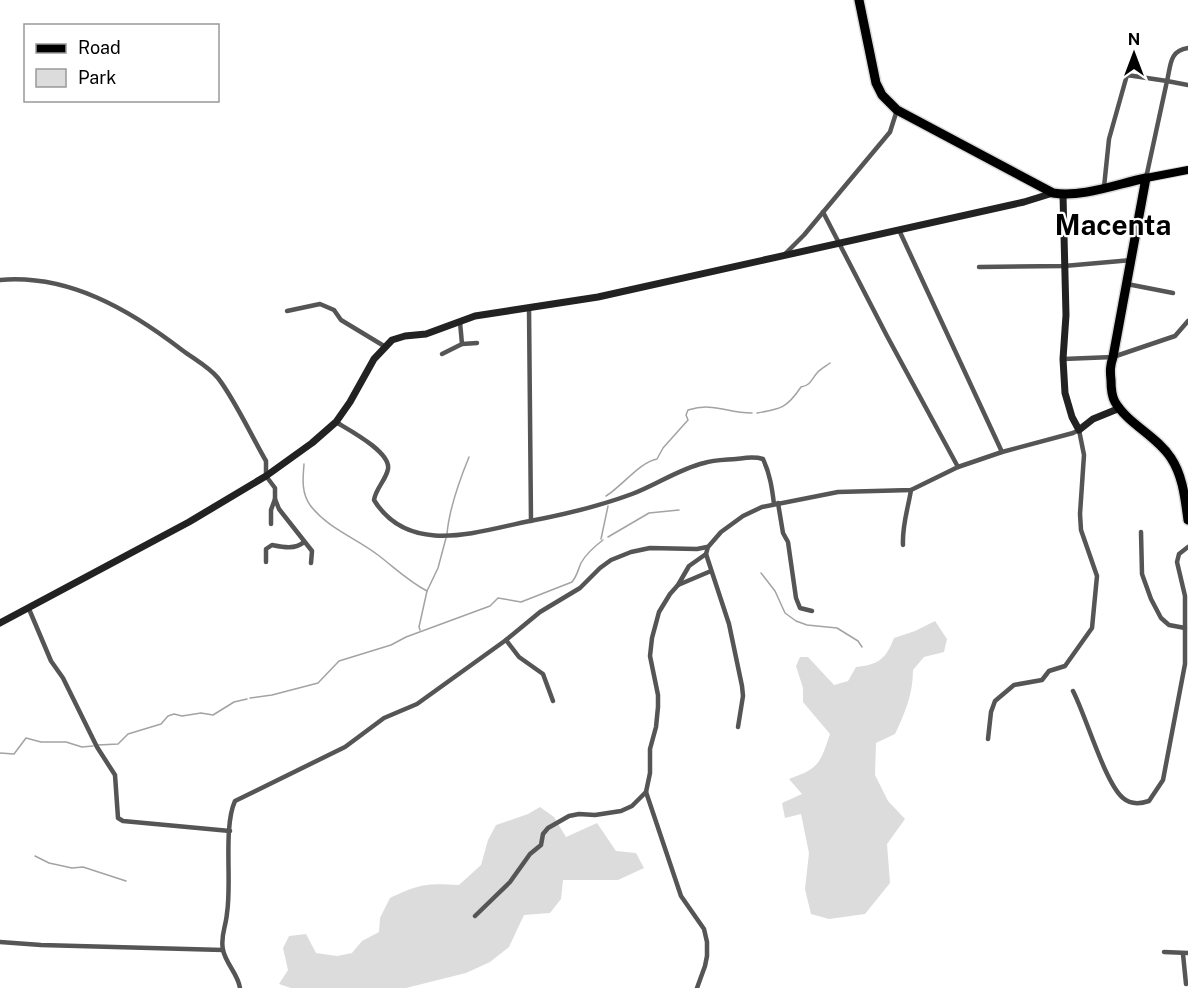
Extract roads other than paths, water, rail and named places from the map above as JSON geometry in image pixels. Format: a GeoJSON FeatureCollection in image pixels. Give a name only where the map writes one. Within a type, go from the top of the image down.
{"type":"FeatureCollection","features":[{"type":"Feature","properties":{"kind":"highway"},"geometry":{"type":"LineString","coordinates":[[859,0],[876,83],[882,95],[897,110],[1053,193],[1064,195],[1146,178],[1132,260],[1113,357],[1109,367],[1111,391],[1120,408],[1170,456],[1182,485],[1188,520]]}},
{"type":"Feature","properties":{"kind":"main road"},"geometry":{"type":"LineString","coordinates":[[1146,178],[1188,170]]}},
{"type":"Feature","properties":{"kind":"main road"},"geometry":{"type":"LineString","coordinates":[[0,623],[189,522],[266,476],[312,443],[336,422],[374,359],[392,340],[426,334],[497,312],[598,297],[1024,202],[1053,193]]}},
{"type":"Feature","properties":{"kind":"main road"},"geometry":{"type":"LineString","coordinates":[[1064,195],[1066,315],[1063,359],[1065,393],[1072,417],[1079,429],[1093,419],[1120,408]]}},
{"type":"Feature","properties":{"kind":"street"},"geometry":{"type":"LineString","coordinates":[[1146,178],[1172,57],[1178,50],[1188,48]]}},
{"type":"Feature","properties":{"kind":"street"},"geometry":{"type":"LineString","coordinates":[[1104,187],[1109,139],[1127,75],[1188,85]]}},
{"type":"Feature","properties":{"kind":"street"},"geometry":{"type":"LineString","coordinates":[[785,254],[890,132],[897,110]]}},
{"type":"Feature","properties":{"kind":"street"},"geometry":{"type":"LineString","coordinates":[[823,212],[958,467]]}},
{"type":"Feature","properties":{"kind":"street"},"geometry":{"type":"LineString","coordinates":[[899,230],[1002,452]]}},
{"type":"Feature","properties":{"kind":"street"},"geometry":{"type":"LineString","coordinates":[[979,267],[1064,266],[1132,260]]}},
{"type":"Feature","properties":{"kind":"street"},"geometry":{"type":"LineString","coordinates":[[0,280],[20,279],[66,285],[96,297],[148,324],[217,377],[266,461],[266,476],[275,488],[275,499],[271,510],[272,524]]}},
{"type":"Feature","properties":{"kind":"street"},"geometry":{"type":"LineString","coordinates":[[1127,284],[1173,293]]}},
{"type":"Feature","properties":{"kind":"street"},"geometry":{"type":"LineString","coordinates":[[287,311],[320,304],[334,310],[341,320],[384,346]]}},
{"type":"Feature","properties":{"kind":"street"},"geometry":{"type":"LineString","coordinates":[[529,308],[531,521]]}},
{"type":"Feature","properties":{"kind":"street"},"geometry":{"type":"LineString","coordinates":[[1063,359],[1113,357],[1175,336],[1188,321]]}},
{"type":"Feature","properties":{"kind":"street"},"geometry":{"type":"LineString","coordinates":[[460,322],[462,344]]}},
{"type":"Feature","properties":{"kind":"street"},"geometry":{"type":"LineString","coordinates":[[442,354],[462,344],[477,343]]}},
{"type":"Feature","properties":{"kind":"street"},"geometry":{"type":"LineString","coordinates":[[336,422],[382,453],[388,465],[388,471],[376,492],[374,500],[378,506],[395,521],[412,531],[442,535],[482,533],[563,516],[634,493],[702,463],[752,457],[763,459],[783,533],[788,542],[799,607],[812,611]]}},
{"type":"Feature","properties":{"kind":"street"},"geometry":{"type":"LineString","coordinates":[[738,727],[743,696],[742,686],[729,624],[706,554],[708,547],[721,532],[743,516],[776,503],[838,492],[910,490],[958,467],[1002,452],[1073,433],[1079,429],[1084,456],[1082,530],[1097,576],[1092,628],[1065,666],[1049,671],[1042,680],[1014,685],[995,701],[991,712],[988,739]]}},
{"type":"Feature","properties":{"kind":"street"},"geometry":{"type":"LineString","coordinates":[[903,544],[904,512],[909,504],[910,490]]}},
{"type":"Feature","properties":{"kind":"street"},"geometry":{"type":"LineString","coordinates":[[275,499],[279,509],[312,551],[311,563]]}},
{"type":"Feature","properties":{"kind":"street"},"geometry":{"type":"LineString","coordinates":[[1141,532],[1142,574],[1151,598],[1161,618],[1169,625],[1185,628]]}},
{"type":"Feature","properties":{"kind":"street"},"geometry":{"type":"LineString","coordinates":[[266,562],[266,549],[272,545],[300,546],[304,542]]}},
{"type":"Feature","properties":{"kind":"street"},"geometry":{"type":"LineString","coordinates":[[240,988],[239,980],[226,960],[222,929],[227,915],[232,808],[239,798],[345,747],[384,717],[417,704],[506,640],[540,612],[580,588],[611,560],[650,548],[697,549],[708,547]]}},
{"type":"Feature","properties":{"kind":"street"},"geometry":{"type":"LineString","coordinates":[[1073,692],[1117,792],[1125,800],[1134,804],[1149,801],[1163,780],[1185,664],[1185,596],[1177,562],[1179,554],[1188,547]]}},
{"type":"Feature","properties":{"kind":"street"},"geometry":{"type":"LineString","coordinates":[[697,988],[705,966],[707,942],[704,929],[681,896],[646,792],[650,773],[650,749],[656,727],[658,706],[650,656],[652,638],[659,612],[669,594],[678,585],[688,566],[706,554]]}},
{"type":"Feature","properties":{"kind":"street"},"geometry":{"type":"LineString","coordinates":[[678,585],[711,571]]}},
{"type":"Feature","properties":{"kind":"street"},"geometry":{"type":"LineString","coordinates":[[29,609],[51,660],[63,678],[96,745],[116,776],[118,818],[123,821],[230,831]]}},
{"type":"Feature","properties":{"kind":"street"},"geometry":{"type":"LineString","coordinates":[[506,640],[519,657],[543,674],[553,701]]}},
{"type":"Feature","properties":{"kind":"street"},"geometry":{"type":"LineString","coordinates":[[475,916],[510,882],[530,854],[541,845],[543,834],[548,828],[569,816],[621,811],[632,806],[646,792]]}},
{"type":"Feature","properties":{"kind":"street"},"geometry":{"type":"LineString","coordinates":[[0,942],[223,950]]}},
{"type":"Feature","properties":{"kind":"street"},"geometry":{"type":"LineString","coordinates":[[1164,952],[1186,953],[1186,984]]}},
{"type":"Feature","properties":{"kind":"waterway"},"geometry":{"type":"LineString","coordinates":[[757,413],[783,406],[801,387],[809,384],[818,372],[830,363]]}},
{"type":"Feature","properties":{"kind":"waterway"},"geometry":{"type":"LineString","coordinates":[[606,496],[638,469],[657,459],[663,448],[688,420],[686,415],[688,410],[713,407],[752,413]]}},
{"type":"Feature","properties":{"kind":"waterway"},"geometry":{"type":"LineString","coordinates":[[447,534],[452,505],[469,457]]}},
{"type":"Feature","properties":{"kind":"waterway"},"geometry":{"type":"LineString","coordinates":[[304,464],[305,495],[317,513],[427,591]]}},
{"type":"Feature","properties":{"kind":"waterway"},"geometry":{"type":"LineString","coordinates":[[601,539],[608,506]]}},
{"type":"Feature","properties":{"kind":"waterway"},"geometry":{"type":"LineString","coordinates":[[608,537],[649,513],[679,510]]}},
{"type":"Feature","properties":{"kind":"waterway"},"geometry":{"type":"LineString","coordinates":[[420,630],[427,591],[438,568],[446,538]]}},
{"type":"Feature","properties":{"kind":"waterway"},"geometry":{"type":"LineString","coordinates":[[250,698],[272,695],[318,683],[339,661],[391,645],[406,637],[490,606],[498,598],[521,602],[572,582],[585,556],[603,540]]}},
{"type":"Feature","properties":{"kind":"waterway"},"geometry":{"type":"LineString","coordinates":[[761,573],[775,591],[785,613],[807,625],[837,628],[858,641],[862,647]]}},
{"type":"Feature","properties":{"kind":"waterway"},"geometry":{"type":"LineString","coordinates":[[98,745],[118,744],[128,734],[161,724],[168,716],[174,714],[213,715],[234,702],[247,699]]}},
{"type":"Feature","properties":{"kind":"waterway"},"geometry":{"type":"LineString","coordinates":[[0,753],[14,754],[26,738],[41,742],[66,742],[82,747],[93,746]]}},
{"type":"Feature","properties":{"kind":"waterway"},"geometry":{"type":"LineString","coordinates":[[35,856],[49,863],[72,868],[83,867],[126,881]]}},
{"type":"Feature","properties":{"kind":"district","name":"Macenta"},"geometry":{"type":"Point","coordinates":[1113,225]}}]}
